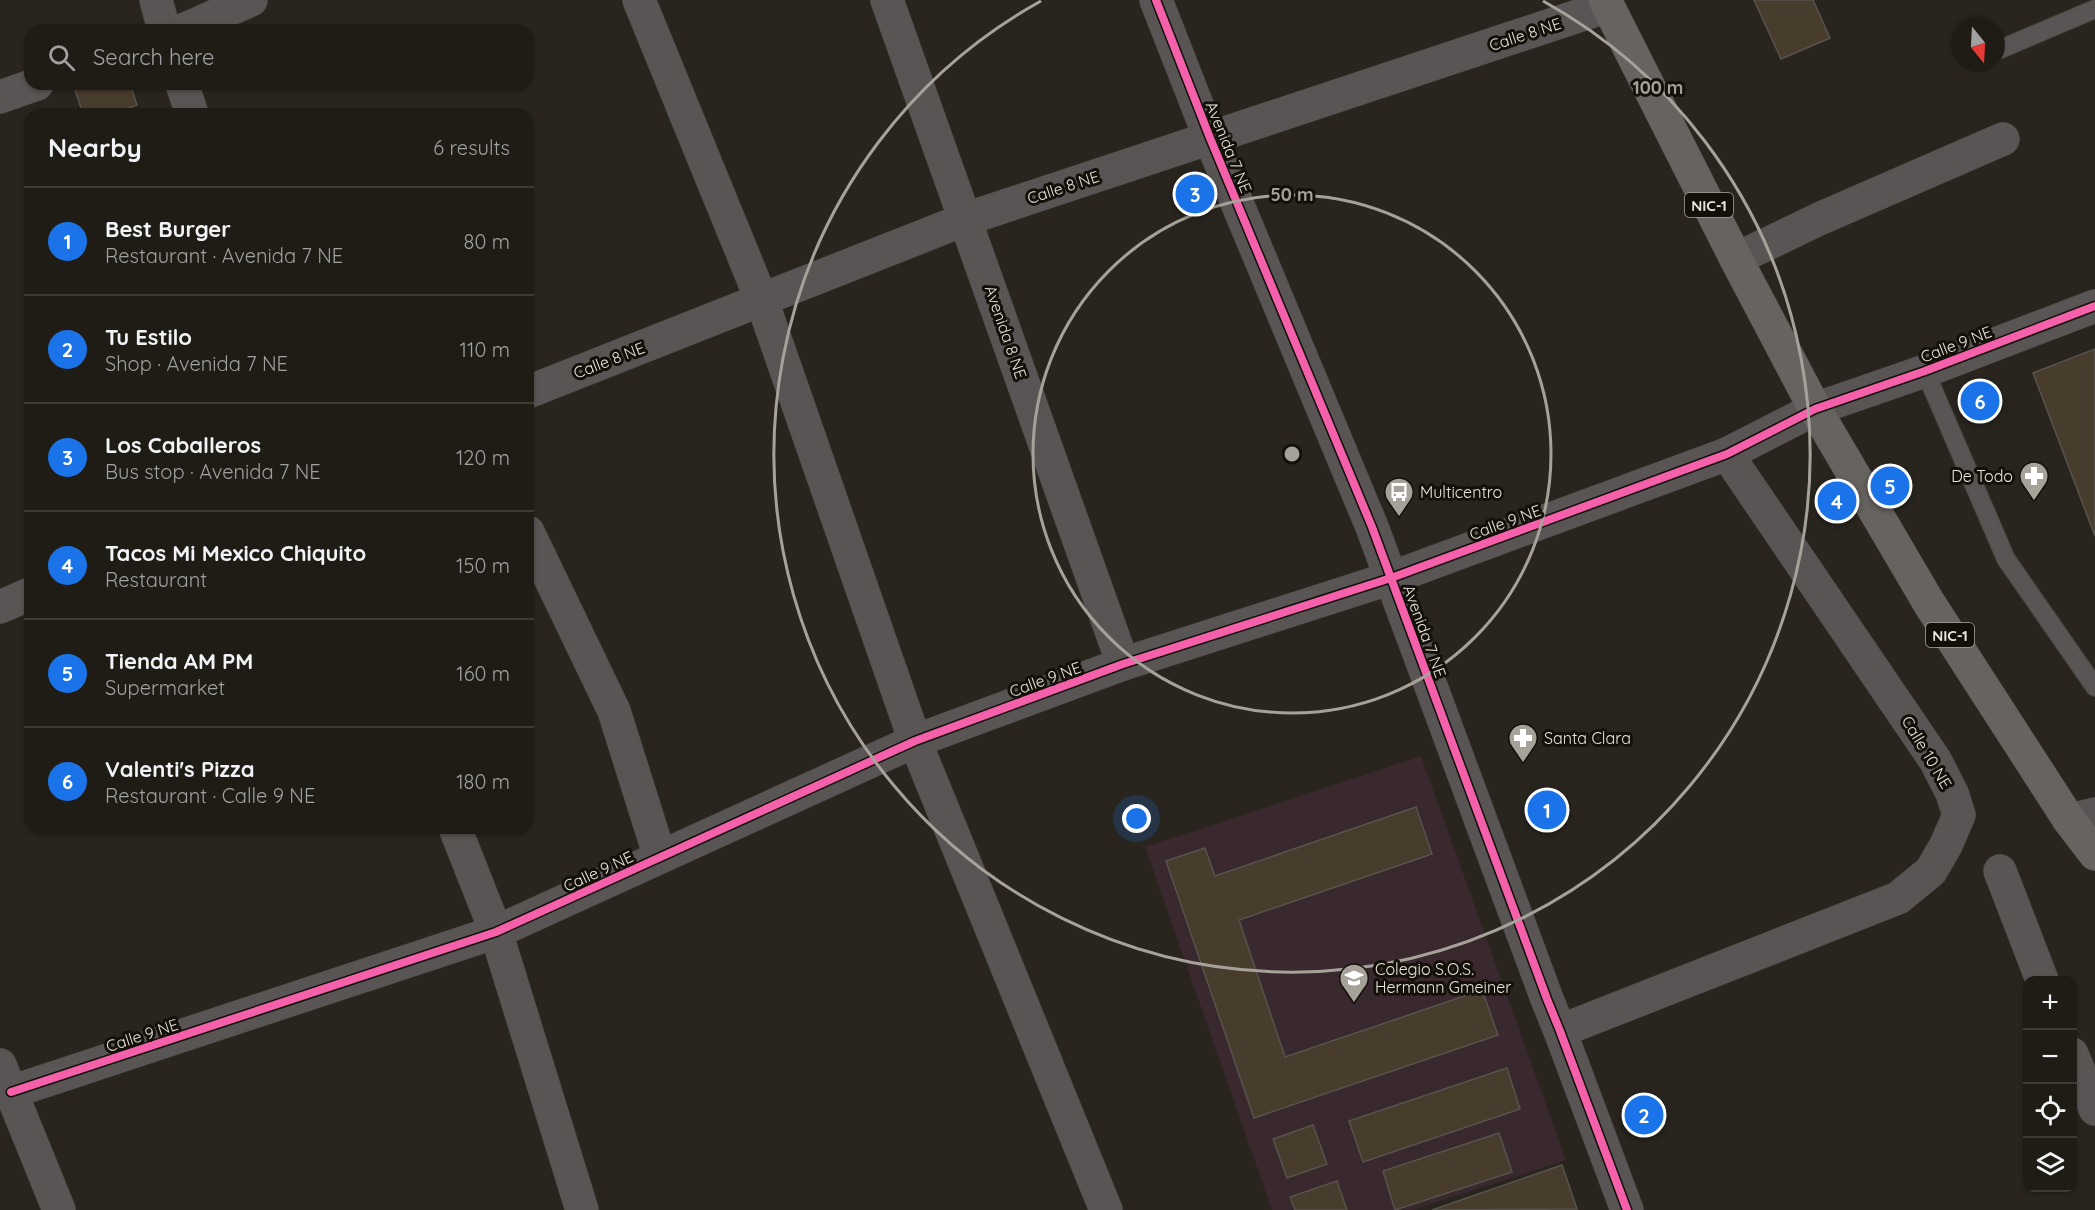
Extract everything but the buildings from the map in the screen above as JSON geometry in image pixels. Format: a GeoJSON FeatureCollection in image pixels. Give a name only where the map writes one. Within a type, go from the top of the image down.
{"type":"FeatureCollection","features":[{"type":"Feature","properties":{"kind":"highway","name":"NIC-1"},"geometry":{"type":"LineString","coordinates":[[1606,3],[1815,409],[1929,603],[2082,817],[2095,854]]}},
{"type":"Feature","properties":{"kind":"street"},"geometry":{"type":"LineString","coordinates":[[156,0],[162,24]]}},
{"type":"Feature","properties":{"kind":"street"},"geometry":{"type":"LineString","coordinates":[[197,24],[251,0]]}},
{"type":"Feature","properties":{"kind":"street"},"geometry":{"type":"LineString","coordinates":[[639,0],[762,301],[915,741],[1098,1208]]}},
{"type":"Feature","properties":{"kind":"street","name":"Avenida 8 NE"},"geometry":{"type":"LineString","coordinates":[[887,0],[1123,664]]}},
{"type":"Feature","properties":{"kind":"street","name":"Avenida 7 NE"},"geometry":{"type":"LineString","coordinates":[[1156,0],[1210,138],[1372,527],[1627,1210]]}},
{"type":"Feature","properties":{"kind":"street","name":"Calle 8 NE"},"geometry":{"type":"LineString","coordinates":[[534,390],[966,219],[1606,3]]}},
{"type":"Feature","properties":{"kind":"street"},"geometry":{"type":"LineString","coordinates":[[0,97],[24,89]]}},
{"type":"Feature","properties":{"kind":"street"},"geometry":{"type":"LineString","coordinates":[[184,90],[190,108]]}},
{"type":"Feature","properties":{"kind":"street"},"geometry":{"type":"LineString","coordinates":[[1736,259],[1818,219],[2003,139]]}},
{"type":"Feature","properties":{"kind":"street","name":"Calle 9 NE"},"geometry":{"type":"LineString","coordinates":[[5,1079],[496,932],[915,741],[1123,664],[1391,578],[1728,454],[1815,409],[1925,371],[2095,306]]}},
{"type":"Feature","properties":{"kind":"street","name":"Calle 10 NE"},"geometry":{"type":"LineString","coordinates":[[1560,1030],[1898,898],[1931,871],[1959,815],[1952,793],[1935,760],[1728,454]]}},
{"type":"Feature","properties":{"kind":"street"},"geometry":{"type":"LineString","coordinates":[[534,544],[614,711],[660,857]]}},
{"type":"Feature","properties":{"kind":"street"},"geometry":{"type":"LineString","coordinates":[[0,607],[24,597]]}},
{"type":"Feature","properties":{"kind":"street"},"geometry":{"type":"LineString","coordinates":[[457,834],[496,932],[582,1210]]}},
{"type":"Feature","properties":{"kind":"street"},"geometry":{"type":"LineString","coordinates":[[2000,871],[2040,976]]}},
{"type":"Feature","properties":{"kind":"street"},"geometry":{"type":"LineString","coordinates":[[2077,1064],[2095,1109]]}},
{"type":"Feature","properties":{"kind":"street"},"geometry":{"type":"LineString","coordinates":[[5,1079],[59,1210]]}},
{"type":"Feature","properties":{"kind":"lane"},"geometry":{"type":"LineString","coordinates":[[2005,47],[2095,9]]}},
{"type":"Feature","properties":{"kind":"lane"},"geometry":{"type":"LineString","coordinates":[[1925,371],[2006,559],[2095,687]]}},
{"type":"Feature","properties":{"kind":"shaded area","name":"Colegio S.O.S. Hermann Gmeiner"},"geometry":{"type":"Polygon","coordinates":[[[1421,756],[1566,1160],[1413,1210],[1272,1210],[1145,847],[1421,756]]]}},
{"type":"Feature","properties":{"kind":"cycle path"},"geometry":{"type":"LineString","coordinates":[[1156,0],[1210,138],[1372,527],[1627,1210]]}},
{"type":"Feature","properties":{"kind":"cycle path"},"geometry":{"type":"LineString","coordinates":[[11,1092],[496,932],[915,741],[1123,664],[1391,578],[1727,454],[1815,409],[1925,371],[2095,306]]}},
{"type":"Feature","properties":{"kind":"place","name":"Los Caballeros"},"geometry":{"type":"Point","coordinates":[1195,194]}},
{"type":"Feature","properties":{"kind":"place","name":"Valenti's Pizza"},"geometry":{"type":"Point","coordinates":[1980,401]}},
{"type":"Feature","properties":{"kind":"place","name":"Tienda AM PM"},"geometry":{"type":"Point","coordinates":[1890,486]}},
{"type":"Feature","properties":{"kind":"place","name":"Tacos Mi Mexico Chiquito"},"geometry":{"type":"Point","coordinates":[1837,501]}},
{"type":"Feature","properties":{"kind":"place","name":"De Todo"},"geometry":{"type":"Point","coordinates":[2034,502]}},
{"type":"Feature","properties":{"kind":"place","name":"Multicentro"},"geometry":{"type":"Point","coordinates":[1399,518]}},
{"type":"Feature","properties":{"kind":"place","name":"Santa Clara"},"geometry":{"type":"Point","coordinates":[1523,764]}},
{"type":"Feature","properties":{"kind":"place","name":"Best Burger"},"geometry":{"type":"Point","coordinates":[1547,810]}},
{"type":"Feature","properties":{"kind":"place","name":"Colegio S.O.S. Hermann Gmeiner"},"geometry":{"type":"Point","coordinates":[1354,1004]}},
{"type":"Feature","properties":{"kind":"place","name":"Tu Estilo"},"geometry":{"type":"Point","coordinates":[1644,1115]}}]}
